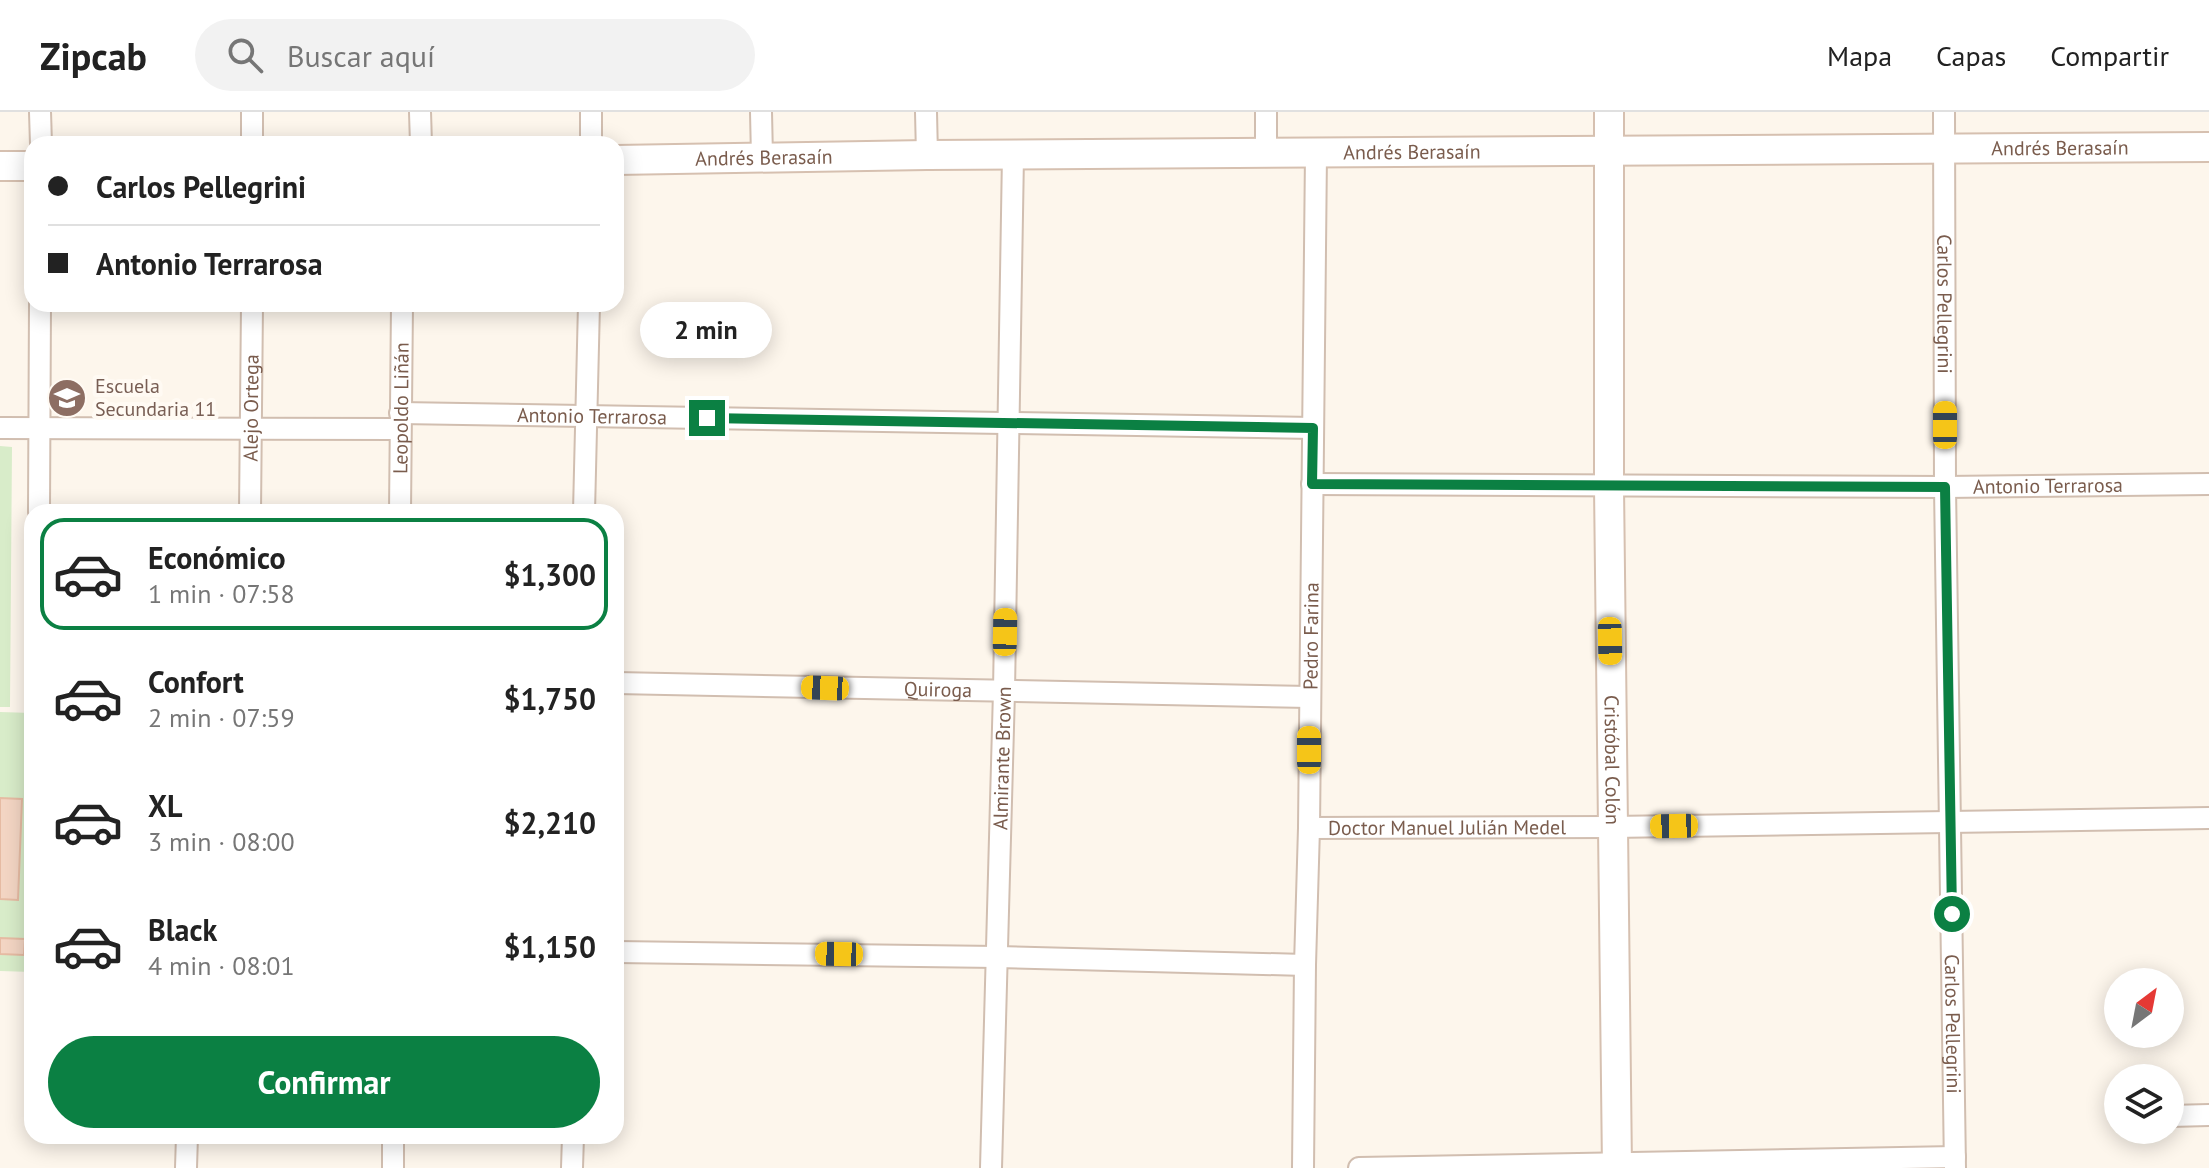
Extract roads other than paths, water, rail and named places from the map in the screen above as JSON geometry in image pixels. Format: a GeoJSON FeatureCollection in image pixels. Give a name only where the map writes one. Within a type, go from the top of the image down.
{"type":"FeatureCollection","features":[{"type":"Feature","properties":{"kind":"street"},"geometry":{"type":"LineString","coordinates":[[40,112],[41,136]]}},
{"type":"Feature","properties":{"kind":"street"},"geometry":{"type":"LineString","coordinates":[[252,112],[252,136]]}},
{"type":"Feature","properties":{"kind":"street"},"geometry":{"type":"LineString","coordinates":[[420,112],[421,136]]}},
{"type":"Feature","properties":{"kind":"street"},"geometry":{"type":"LineString","coordinates":[[591,112],[591,136]]}},
{"type":"Feature","properties":{"kind":"street"},"geometry":{"type":"LineString","coordinates":[[761,112],[762,157]]}},
{"type":"Feature","properties":{"kind":"street"},"geometry":{"type":"LineString","coordinates":[[926,112],[927,155]]}},
{"type":"Feature","properties":{"kind":"street"},"geometry":{"type":"LineString","coordinates":[[1266,112],[1266,154]]}},
{"type":"Feature","properties":{"kind":"street","name":"Cristóbal Colón"},"geometry":{"type":"LineString","coordinates":[[1609,112],[1609,487],[1617,1166]]}},
{"type":"Feature","properties":{"kind":"street","name":"Carlos Pellegrini"},"geometry":{"type":"LineString","coordinates":[[1944,112],[1945,487],[1955,1163]]}},
{"type":"Feature","properties":{"kind":"street","name":"Andrés Berasaín"},"geometry":{"type":"LineString","coordinates":[[624,160],[2209,147]]}},
{"type":"Feature","properties":{"kind":"street","name":"Pedro Farina"},"geometry":{"type":"LineString","coordinates":[[1303,1168],[1316,153]]}},
{"type":"Feature","properties":{"kind":"street","name":"Almirante Brown"},"geometry":{"type":"LineString","coordinates":[[991,1168],[1004,691],[1013,155]]}},
{"type":"Feature","properties":{"kind":"street"},"geometry":{"type":"LineString","coordinates":[[0,166],[24,166]]}},
{"type":"Feature","properties":{"kind":"street"},"geometry":{"type":"LineString","coordinates":[[39,504],[40,312]]}},
{"type":"Feature","properties":{"kind":"street","name":"Alejo Ortega"},"geometry":{"type":"LineString","coordinates":[[250,504],[252,312]]}},
{"type":"Feature","properties":{"kind":"street","name":"Leopoldo Liñán"},"geometry":{"type":"LineString","coordinates":[[400,504],[402,312]]}},
{"type":"Feature","properties":{"kind":"street"},"geometry":{"type":"LineString","coordinates":[[584,504],[589,312]]}},
{"type":"Feature","properties":{"kind":"street","name":"Antonio Terrarosa"},"geometry":{"type":"LineString","coordinates":[[0,428],[252,430],[400,421],[586,416],[1313,428]]}},
{"type":"Feature","properties":{"kind":"street","name":"Antonio Terrarosa"},"geometry":{"type":"LineString","coordinates":[[1312,484],[1945,487],[2209,484]]}},
{"type":"Feature","properties":{"kind":"street","name":"Quiroga"},"geometry":{"type":"LineString","coordinates":[[624,683],[1309,697]]}},
{"type":"Feature","properties":{"kind":"street","name":"Doctor Manuel Julián Medel"},"geometry":{"type":"LineString","coordinates":[[1309,828],[2209,818]]}},
{"type":"Feature","properties":{"kind":"street"},"geometry":{"type":"LineString","coordinates":[[624,952],[1305,965]]}},
{"type":"Feature","properties":{"kind":"street"},"geometry":{"type":"LineString","coordinates":[[2184,1116],[2209,1115]]}},
{"type":"Feature","properties":{"kind":"street"},"geometry":{"type":"LineString","coordinates":[[186,1168],[187,1144]]}},
{"type":"Feature","properties":{"kind":"street"},"geometry":{"type":"LineString","coordinates":[[393,1144],[393,1168]]}},
{"type":"Feature","properties":{"kind":"street"},"geometry":{"type":"LineString","coordinates":[[572,1168],[573,1144]]}},
{"type":"Feature","properties":{"kind":"street"},"geometry":{"type":"LineString","coordinates":[[1359,1168],[1955,1163]]}},
{"type":"Feature","properties":{"kind":"place","name":"Escuela Secundaria 11"},"geometry":{"type":"Point","coordinates":[67,398]}}]}
